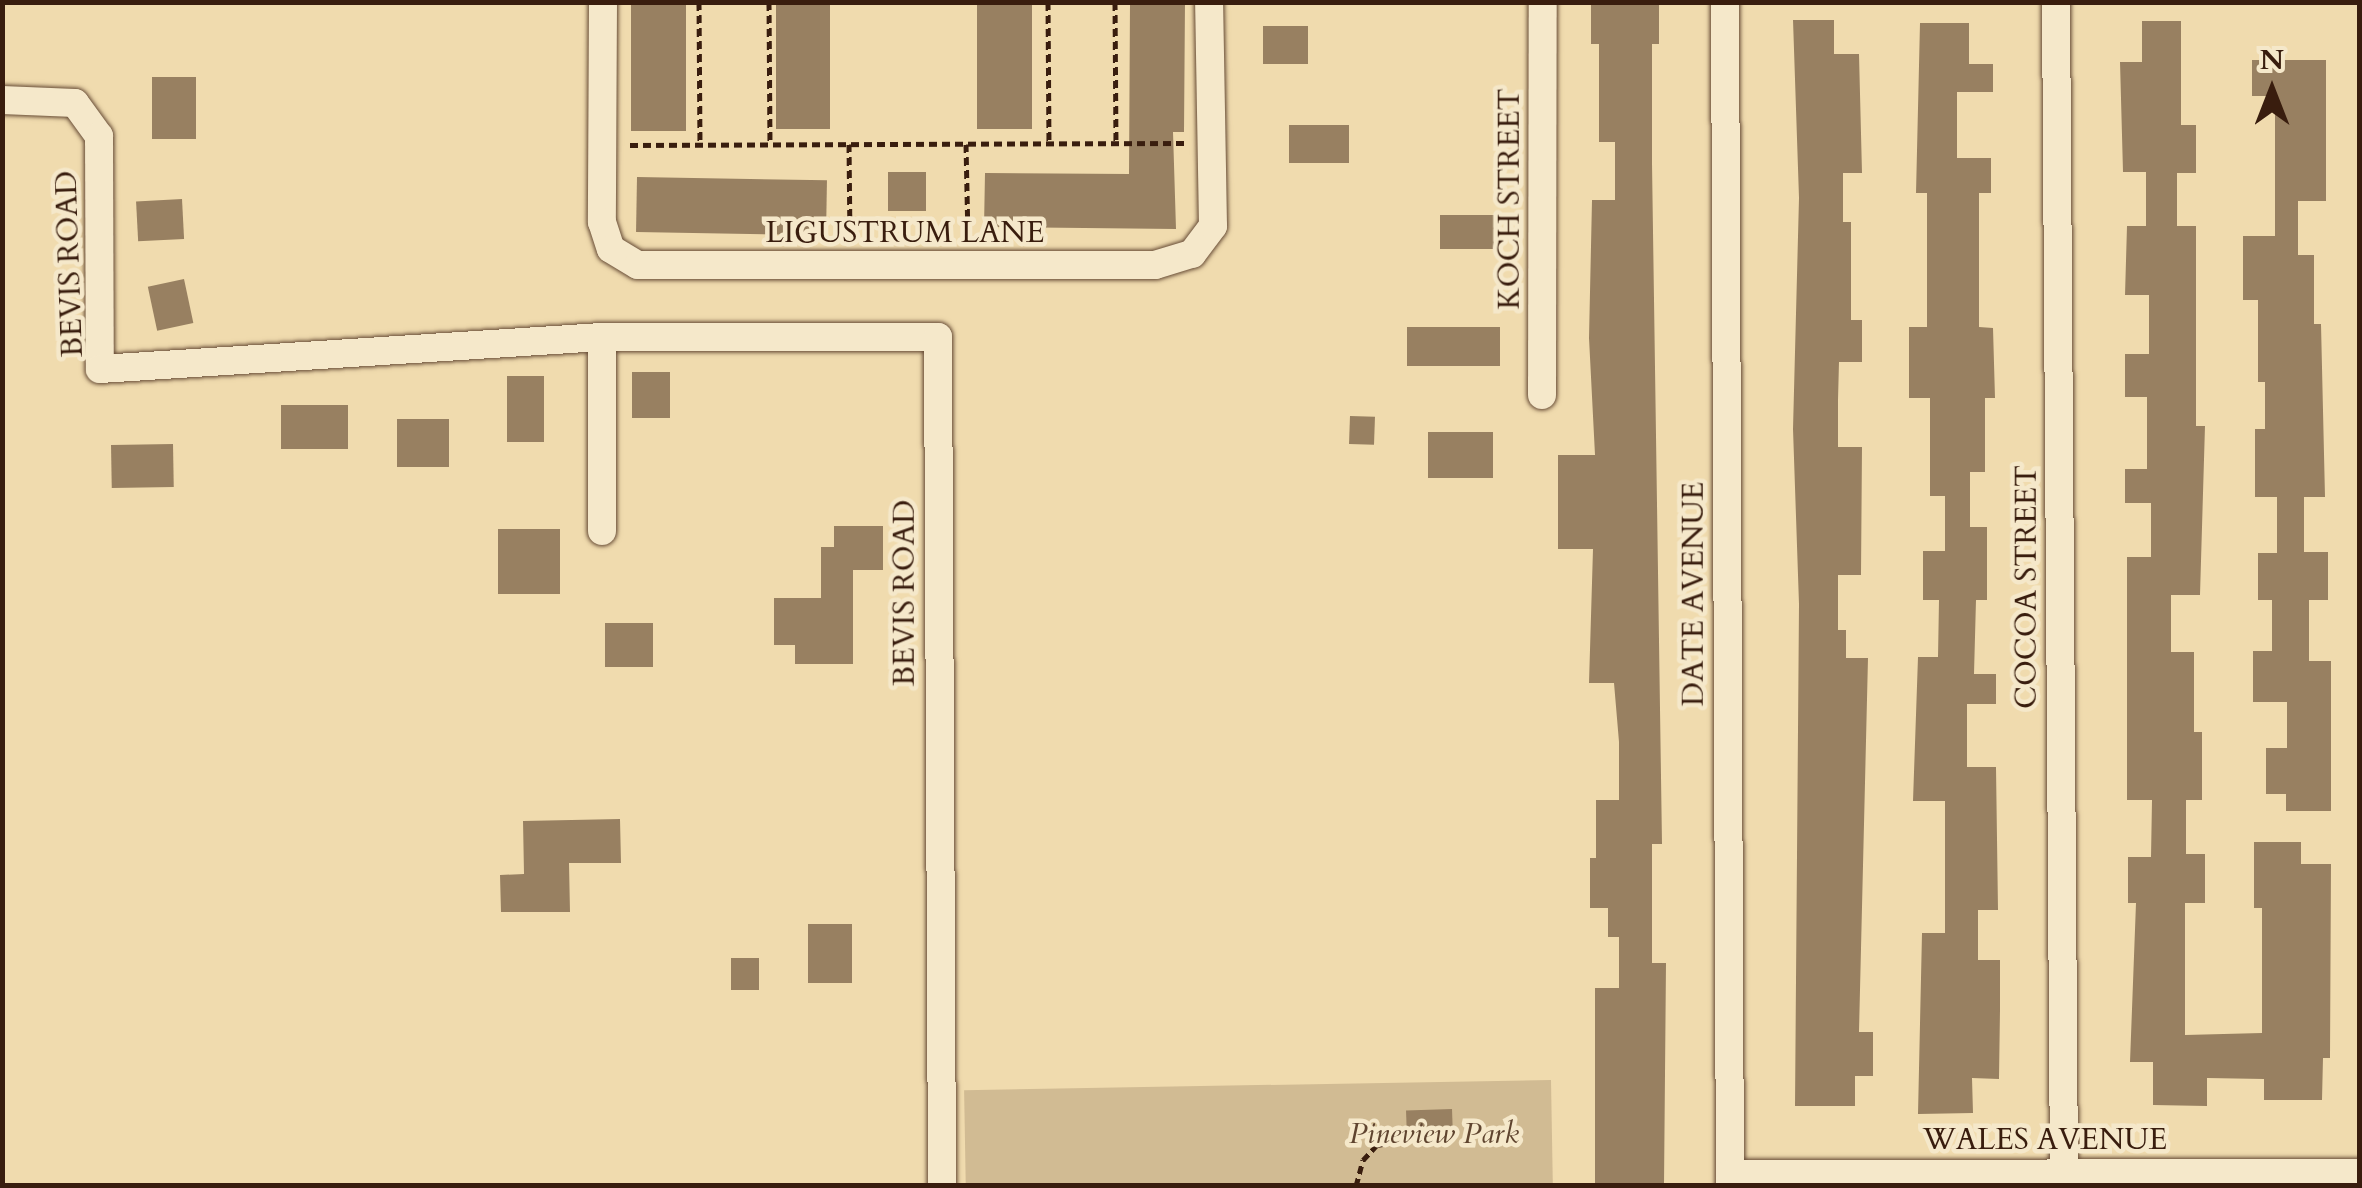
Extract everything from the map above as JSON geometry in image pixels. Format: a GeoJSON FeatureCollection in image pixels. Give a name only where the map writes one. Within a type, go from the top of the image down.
{"type":"FeatureCollection","features":[{"type":"Feature","properties":{"kind":"street","name":"LIGUSTRUM LANE"},"geometry":{"type":"LineString","coordinates":[[603,2],[602,222],[610,249],[638,265],[1156,265],[1192,254],[1213,226],[1210,2]]}},
{"type":"Feature","properties":{"kind":"street","name":"KOCH STREET"},"geometry":{"type":"LineString","coordinates":[[1542,396],[1543,2]]}},
{"type":"Feature","properties":{"kind":"street","name":"DATE AVENUE"},"geometry":{"type":"LineString","coordinates":[[1724,2],[1730,1180]]}},
{"type":"Feature","properties":{"kind":"street","name":"COCOA STREET"},"geometry":{"type":"LineString","coordinates":[[2056,2],[2064,1170]]}},
{"type":"Feature","properties":{"kind":"street","name":"BEVIS ROAD"},"geometry":{"type":"LineString","coordinates":[[2,100],[75,103],[99,136],[100,369],[602,337],[938,337],[942,1186]]}},
{"type":"Feature","properties":{"kind":"street"},"geometry":{"type":"LineString","coordinates":[[602,337],[602,531]]}},
{"type":"Feature","properties":{"kind":"street","name":"WALES AVENUE"},"geometry":{"type":"LineString","coordinates":[[1730,1180],[2064,1170],[2360,1174]]}},
{"type":"Feature","properties":{"kind":"path"},"geometry":{"type":"LineString","coordinates":[[699,2],[700,144]]}},
{"type":"Feature","properties":{"kind":"path"},"geometry":{"type":"LineString","coordinates":[[769,2],[770,144]]}},
{"type":"Feature","properties":{"kind":"path"},"geometry":{"type":"LineString","coordinates":[[1048,2],[1049,143]]}},
{"type":"Feature","properties":{"kind":"path"},"geometry":{"type":"LineString","coordinates":[[1115,2],[1116,143]]}},
{"type":"Feature","properties":{"kind":"path"},"geometry":{"type":"LineString","coordinates":[[602,145],[1212,143]]}},
{"type":"Feature","properties":{"kind":"path"},"geometry":{"type":"LineString","coordinates":[[849,144],[850,265]]}},
{"type":"Feature","properties":{"kind":"path"},"geometry":{"type":"LineString","coordinates":[[966,144],[968,265]]}},
{"type":"Feature","properties":{"kind":"path"},"geometry":{"type":"LineString","coordinates":[[1356,1186],[1363,1160],[1378,1145],[1406,1140]]}},
{"type":"Feature","properties":{"kind":"green space","name":"Pineview Park"},"geometry":{"type":"Polygon","coordinates":[[[1551,1080],[1553,1185],[966,1186],[964,1090],[1551,1080]]]}},
{"type":"Feature","properties":{"kind":"building"},"geometry":{"type":"Polygon","coordinates":[[[631,2],[686,2],[686,131],[631,131],[631,2]]]}},
{"type":"Feature","properties":{"kind":"building"},"geometry":{"type":"Polygon","coordinates":[[[776,2],[830,2],[830,129],[776,129],[776,2]]]}},
{"type":"Feature","properties":{"kind":"building"},"geometry":{"type":"Polygon","coordinates":[[[977,2],[1032,2],[1032,129],[977,129],[977,2]]]}},
{"type":"Feature","properties":{"kind":"building"},"geometry":{"type":"Polygon","coordinates":[[[1130,2],[1185,2],[1184,132],[1173,132],[1176,229],[984,227],[985,173],[1129,174],[1130,2]]]}},
{"type":"Feature","properties":{"kind":"building"},"geometry":{"type":"Polygon","coordinates":[[[1591,2],[1659,2],[1659,44],[1652,44],[1652,163],[1662,844],[1652,844],[1652,963],[1666,963],[1664,1186],[1595,1186],[1595,988],[1619,988],[1619,937],[1608,937],[1608,908],[1590,908],[1590,858],[1596,858],[1596,800],[1619,800],[1619,742],[1614,683],[1589,683],[1593,549],[1558,549],[1558,455],[1595,455],[1589,338],[1592,200],[1615,200],[1615,142],[1599,142],[1599,44],[1591,44],[1591,2]]]}},
{"type":"Feature","properties":{"kind":"building"},"geometry":{"type":"Polygon","coordinates":[[[1793,20],[1834,20],[1834,54],[1859,54],[1862,173],[1843,173],[1843,222],[1851,222],[1851,320],[1862,320],[1862,362],[1839,362],[1838,400],[1838,447],[1862,447],[1861,575],[1838,575],[1838,630],[1846,630],[1846,658],[1868,658],[1859,1032],[1873,1032],[1873,1076],[1855,1076],[1855,1106],[1795,1106],[1799,604],[1793,429],[1799,198],[1793,20]]]}},
{"type":"Feature","properties":{"kind":"building"},"geometry":{"type":"Polygon","coordinates":[[[2142,21],[2181,21],[2181,125],[2196,125],[2196,173],[2177,173],[2177,226],[2196,226],[2196,426],[2205,426],[2200,595],[2171,595],[2171,652],[2194,652],[2194,732],[2202,732],[2202,800],[2186,800],[2186,854],[2205,854],[2205,903],[2185,903],[2185,1035],[2262,1033],[2262,908],[2254,908],[2254,842],[2301,842],[2301,864],[2331,864],[2330,1058],[2323,1058],[2322,1100],[2264,1100],[2264,1079],[2207,1078],[2207,1106],[2153,1105],[2153,1062],[2130,1062],[2136,903],[2128,903],[2128,857],[2151,857],[2152,800],[2127,800],[2127,557],[2151,557],[2151,503],[2125,503],[2125,469],[2147,469],[2147,397],[2125,397],[2125,354],[2149,354],[2149,295],[2125,295],[2127,226],[2146,226],[2146,172],[2123,172],[2120,62],[2142,62],[2142,21]]]}},
{"type":"Feature","properties":{"kind":"building"},"geometry":{"type":"Polygon","coordinates":[[[1920,23],[1969,23],[1969,64],[1993,64],[1993,92],[1957,92],[1957,158],[1991,158],[1991,193],[1979,193],[1979,327],[1993,328],[1995,398],[1985,398],[1985,472],[1970,472],[1970,527],[1987,527],[1987,600],[1976,600],[1974,674],[1996,674],[1996,704],[1967,704],[1967,767],[1996,767],[1998,910],[1978,910],[1978,960],[2000,960],[1999,1079],[1972,1078],[1973,1113],[1918,1114],[1922,933],[1945,933],[1945,801],[1913,801],[1918,657],[1938,657],[1939,600],[1923,600],[1923,551],[1945,551],[1945,496],[1930,496],[1930,398],[1909,398],[1909,327],[1927,327],[1927,193],[1916,193],[1920,23]]]}},
{"type":"Feature","properties":{"kind":"building"},"geometry":{"type":"Polygon","coordinates":[[[1263,26],[1308,26],[1308,64],[1263,64],[1263,26]]]}},
{"type":"Feature","properties":{"kind":"building"},"geometry":{"type":"Polygon","coordinates":[[[2252,60],[2326,60],[2326,201],[2298,201],[2298,255],[2314,255],[2314,324],[2321,324],[2325,497],[2304,497],[2304,552],[2328,552],[2328,600],[2309,600],[2309,661],[2331,661],[2331,811],[2286,811],[2286,794],[2266,794],[2266,748],[2287,748],[2287,702],[2253,702],[2253,651],[2272,651],[2272,600],[2258,600],[2258,553],[2277,553],[2277,497],[2255,497],[2255,429],[2265,429],[2265,382],[2258,382],[2258,300],[2243,300],[2243,236],[2275,236],[2275,96],[2252,96],[2252,60]]]}},
{"type":"Feature","properties":{"kind":"building"},"geometry":{"type":"Polygon","coordinates":[[[152,77],[196,77],[196,139],[152,139],[152,77]]]}},
{"type":"Feature","properties":{"kind":"building"},"geometry":{"type":"Polygon","coordinates":[[[1289,125],[1349,125],[1349,163],[1289,163],[1289,125]]]}},
{"type":"Feature","properties":{"kind":"building"},"geometry":{"type":"Polygon","coordinates":[[[888,172],[926,172],[926,211],[888,211],[888,172]]]}},
{"type":"Feature","properties":{"kind":"building"},"geometry":{"type":"Polygon","coordinates":[[[637,177],[827,180],[826,235],[636,232],[637,177]]]}},
{"type":"Feature","properties":{"kind":"building"},"geometry":{"type":"Polygon","coordinates":[[[182,199],[184,239],[138,241],[136,201],[182,199]]]}},
{"type":"Feature","properties":{"kind":"building"},"geometry":{"type":"Polygon","coordinates":[[[1440,215],[1501,215],[1501,249],[1440,249],[1440,215]]]}},
{"type":"Feature","properties":{"kind":"building"},"geometry":{"type":"Polygon","coordinates":[[[184,279],[193,323],[157,331],[148,287],[184,279]]]}},
{"type":"Feature","properties":{"kind":"building"},"geometry":{"type":"Polygon","coordinates":[[[1407,327],[1500,327],[1500,366],[1407,366],[1407,327]]]}},
{"type":"Feature","properties":{"kind":"building"},"geometry":{"type":"Polygon","coordinates":[[[632,372],[670,372],[670,418],[632,418],[632,372]]]}},
{"type":"Feature","properties":{"kind":"building"},"geometry":{"type":"Polygon","coordinates":[[[507,376],[544,376],[544,442],[507,442],[507,376]]]}},
{"type":"Feature","properties":{"kind":"building"},"geometry":{"type":"Polygon","coordinates":[[[281,405],[348,405],[348,449],[281,449],[281,405]]]}},
{"type":"Feature","properties":{"kind":"building"},"geometry":{"type":"Polygon","coordinates":[[[1350,416],[1375,417],[1374,445],[1349,444],[1350,416]]]}},
{"type":"Feature","properties":{"kind":"building"},"geometry":{"type":"Polygon","coordinates":[[[397,419],[449,419],[449,467],[397,467],[397,419]]]}},
{"type":"Feature","properties":{"kind":"building"},"geometry":{"type":"Polygon","coordinates":[[[1428,432],[1493,432],[1493,478],[1428,478],[1428,432]]]}},
{"type":"Feature","properties":{"kind":"building"},"geometry":{"type":"Polygon","coordinates":[[[173,444],[174,487],[112,488],[111,445],[173,444]]]}},
{"type":"Feature","properties":{"kind":"building"},"geometry":{"type":"Polygon","coordinates":[[[834,526],[883,526],[883,570],[853,570],[853,664],[795,664],[795,645],[774,645],[774,598],[821,598],[821,547],[834,547],[834,526]]]}},
{"type":"Feature","properties":{"kind":"building"},"geometry":{"type":"Polygon","coordinates":[[[498,529],[560,529],[560,594],[498,594],[498,529]]]}},
{"type":"Feature","properties":{"kind":"building"},"geometry":{"type":"Polygon","coordinates":[[[605,623],[653,623],[653,667],[605,667],[605,623]]]}},
{"type":"Feature","properties":{"kind":"building"},"geometry":{"type":"Polygon","coordinates":[[[620,819],[621,863],[569,863],[570,912],[501,912],[500,875],[524,874],[523,821],[620,819]]]}},
{"type":"Feature","properties":{"kind":"building"},"geometry":{"type":"Polygon","coordinates":[[[808,924],[852,924],[852,983],[808,983],[808,924]]]}},
{"type":"Feature","properties":{"kind":"building"},"geometry":{"type":"Polygon","coordinates":[[[731,958],[759,958],[759,990],[731,990],[731,958]]]}},
{"type":"Feature","properties":{"kind":"building"},"geometry":{"type":"Polygon","coordinates":[[[1452,1109],[1453,1137],[1407,1139],[1406,1111],[1452,1109]]]}}]}
